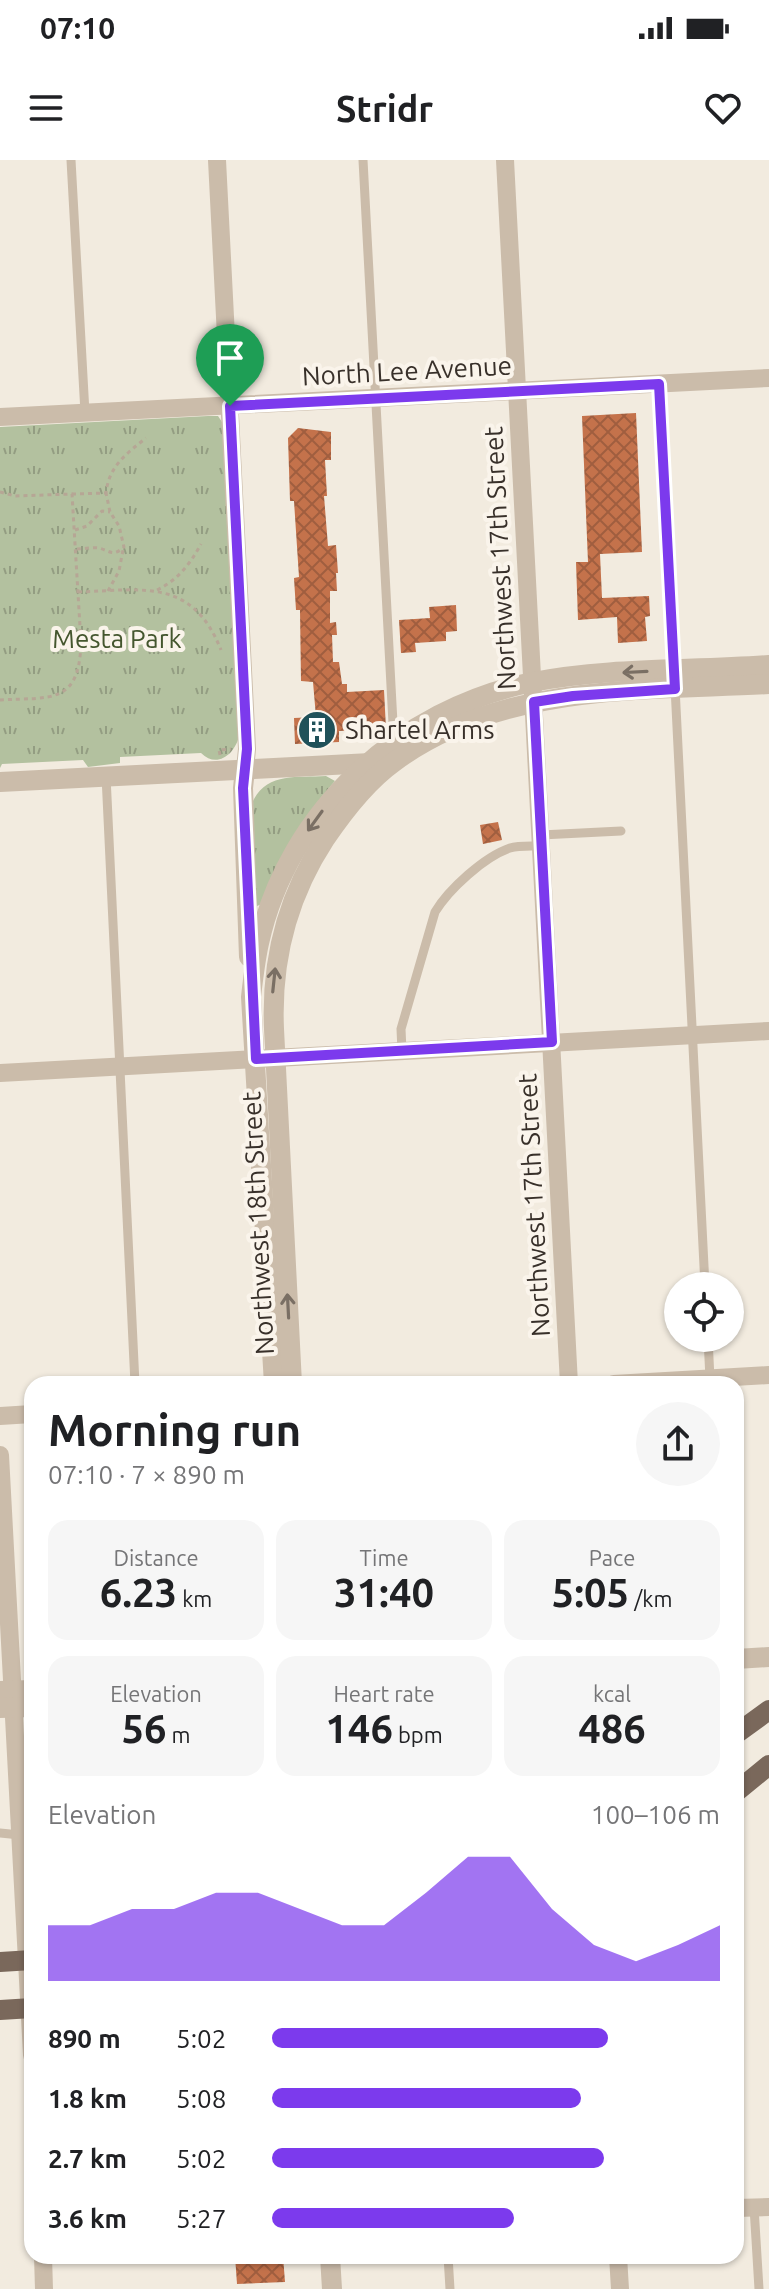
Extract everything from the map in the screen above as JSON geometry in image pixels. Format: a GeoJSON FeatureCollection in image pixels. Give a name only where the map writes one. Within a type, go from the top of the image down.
{"type":"FeatureCollection","features":[{"type":"Feature","properties":{"kind":"main road"},"geometry":{"type":"LineString","coordinates":[[744,1728],[769,1710]]}},
{"type":"Feature","properties":{"kind":"main road"},"geometry":{"type":"LineString","coordinates":[[744,1785],[769,1765]]}},
{"type":"Feature","properties":{"kind":"main road"},"geometry":{"type":"LineString","coordinates":[[0,1962],[24,1960]]}},
{"type":"Feature","properties":{"kind":"main road"},"geometry":{"type":"LineString","coordinates":[[0,2010],[24,2008]]}},
{"type":"Feature","properties":{"kind":"street"},"geometry":{"type":"LineString","coordinates":[[217,160],[247,749],[243,788],[251,997]]}},
{"type":"Feature","properties":{"kind":"street","name":"Northwest 17th Street"},"geometry":{"type":"LineString","coordinates":[[505,160],[569,1376]]}},
{"type":"Feature","properties":{"kind":"street","name":"North Lee Avenue"},"geometry":{"type":"LineString","coordinates":[[0,417],[769,378]]}},
{"type":"Feature","properties":{"kind":"street"},"geometry":{"type":"LineString","coordinates":[[675,679],[769,665]]}},
{"type":"Feature","properties":{"kind":"street"},"geometry":{"type":"LineString","coordinates":[[0,782],[366,763],[569,676],[769,684]]}},
{"type":"Feature","properties":{"kind":"street","name":"Northwest 18th Street"},"geometry":{"type":"LineString","coordinates":[[274,1376],[265,1058],[280,942],[295,896],[311,861],[334,826],[394,751]]}},
{"type":"Feature","properties":{"kind":"street","name":"Northwest 18th Street"},"geometry":{"type":"LineString","coordinates":[[291,1376],[265,1058],[251,997],[259,943],[281,879],[330,801],[366,763]]}},
{"type":"Feature","properties":{"kind":"street"},"geometry":{"type":"LineString","coordinates":[[0,1073],[769,1031]]}},
{"type":"Feature","properties":{"kind":"street"},"geometry":{"type":"LineString","coordinates":[[744,1377],[769,1375]]}},
{"type":"Feature","properties":{"kind":"street"},"geometry":{"type":"LineString","coordinates":[[0,1416],[24,1414]]}},
{"type":"Feature","properties":{"kind":"street"},"geometry":{"type":"LineString","coordinates":[[0,1455],[3,1577],[24,1760],[24,1822]]}},
{"type":"Feature","properties":{"kind":"street"},"geometry":{"type":"LineString","coordinates":[[744,1659],[769,1657]]}},
{"type":"Feature","properties":{"kind":"street"},"geometry":{"type":"LineString","coordinates":[[43,2264],[44,2289]]}},
{"type":"Feature","properties":{"kind":"street"},"geometry":{"type":"LineString","coordinates":[[330,2264],[332,2289]]}},
{"type":"Feature","properties":{"kind":"street"},"geometry":{"type":"LineString","coordinates":[[618,2264],[620,2289]]}},
{"type":"Feature","properties":{"kind":"lane"},"geometry":{"type":"LineString","coordinates":[[71,160],[85,413]]}},
{"type":"Feature","properties":{"kind":"lane"},"geometry":{"type":"LineString","coordinates":[[363,160],[394,751]]}},
{"type":"Feature","properties":{"kind":"lane"},"geometry":{"type":"LineString","coordinates":[[659,384],[704,1272]]}},
{"type":"Feature","properties":{"kind":"lane"},"geometry":{"type":"LineString","coordinates":[[106,776],[135,1376]]}},
{"type":"Feature","properties":{"kind":"lane"},"geometry":{"type":"LineString","coordinates":[[402,1051],[401,1029],[435,912],[442,899],[465,876],[511,847],[541,840],[621,831]]}},
{"type":"Feature","properties":{"kind":"lane"},"geometry":{"type":"LineString","coordinates":[[709,1352],[710,1376]]}},
{"type":"Feature","properties":{"kind":"lane"},"geometry":{"type":"LineString","coordinates":[[0,1833],[24,1822]]}},
{"type":"Feature","properties":{"kind":"lane"},"geometry":{"type":"LineString","coordinates":[[753,2207],[759,2289]]}},
{"type":"Feature","properties":{"kind":"lane"},"geometry":{"type":"LineString","coordinates":[[448,2264],[450,2289]]}},
{"type":"Feature","properties":{"kind":"path"},"geometry":{"type":"LineString","coordinates":[[108,591],[119,571],[124,547],[119,526],[110,512],[107,479],[112,468],[146,438]]}},
{"type":"Feature","properties":{"kind":"path"},"geometry":{"type":"LineString","coordinates":[[0,492],[15,496],[106,493]]}},
{"type":"Feature","properties":{"kind":"path"},"geometry":{"type":"LineString","coordinates":[[0,700],[60,694],[77,678],[81,643],[72,494]]}},
{"type":"Feature","properties":{"kind":"path"},"geometry":{"type":"LineString","coordinates":[[75,530],[87,526],[102,511],[110,512]]}},
{"type":"Feature","properties":{"kind":"path"},"geometry":{"type":"LineString","coordinates":[[157,590],[178,577],[201,544]]}},
{"type":"Feature","properties":{"kind":"path"},"geometry":{"type":"LineString","coordinates":[[76,549],[99,548],[109,553],[119,552],[124,547]]}},
{"type":"Feature","properties":{"kind":"path"},"geometry":{"type":"LineString","coordinates":[[78,592],[157,590],[190,604],[202,615],[221,650]]}},
{"type":"Feature","properties":{"kind":"path"},"geometry":{"type":"LineString","coordinates":[[219,750],[235,749]]}},
{"type":"Feature","properties":{"kind":"green space","name":"Mesta Park"},"geometry":{"type":"Polygon","coordinates":[[[218,416],[222,422],[239,736],[234,748],[224,757],[213,760],[201,753],[120,757],[120,763],[88,767],[83,760],[2,764],[0,768],[0,427],[218,416]]]}},
{"type":"Feature","properties":{"kind":"green space"},"geometry":{"type":"Polygon","coordinates":[[[326,776],[335,781],[302,825],[276,870],[262,904],[257,906],[254,904],[253,801],[266,785],[275,781],[326,776]]]}},
{"type":"Feature","properties":{"kind":"building"},"geometry":{"type":"Polygon","coordinates":[[[636,413],[642,552],[600,554],[602,598],[649,596],[650,616],[645,617],[647,641],[618,643],[617,617],[578,620],[576,562],[588,562],[582,416],[636,413]]]}},
{"type":"Feature","properties":{"kind":"building"},"geometry":{"type":"Polygon","coordinates":[[[298,428],[331,432],[331,460],[325,460],[327,496],[324,496],[328,546],[336,545],[338,573],[337,591],[330,591],[330,623],[336,622],[337,635],[332,635],[333,662],[339,662],[342,684],[347,684],[347,692],[384,690],[386,729],[339,731],[339,742],[295,744],[294,718],[316,717],[313,682],[301,681],[300,610],[296,610],[294,578],[299,577],[294,501],[290,501],[288,438],[298,428]]]}},
{"type":"Feature","properties":{"kind":"building"},"geometry":{"type":"Polygon","coordinates":[[[456,605],[457,631],[446,632],[446,641],[415,643],[416,652],[401,653],[399,620],[430,618],[429,607],[456,605]]]}},
{"type":"Feature","properties":{"kind":"building"},"geometry":{"type":"Polygon","coordinates":[[[498,822],[502,840],[483,844],[480,825],[498,822]]]}},
{"type":"Feature","properties":{"kind":"building"},"geometry":{"type":"Polygon","coordinates":[[[236,2264],[284,2264],[285,2282],[237,2284],[236,2264]]]}},
{"type":"Feature","properties":{"kind":"place","name":"Shartel Arms"},"geometry":{"type":"Point","coordinates":[317,730]}},
{"type":"Feature","properties":{"kind":"route"},"geometry":{"type":"LineString","coordinates":[[659,384],[675,689],[534,702],[552,1042],[256,1059],[248,946],[243,788],[247,749],[230,406],[659,384]]}}]}
